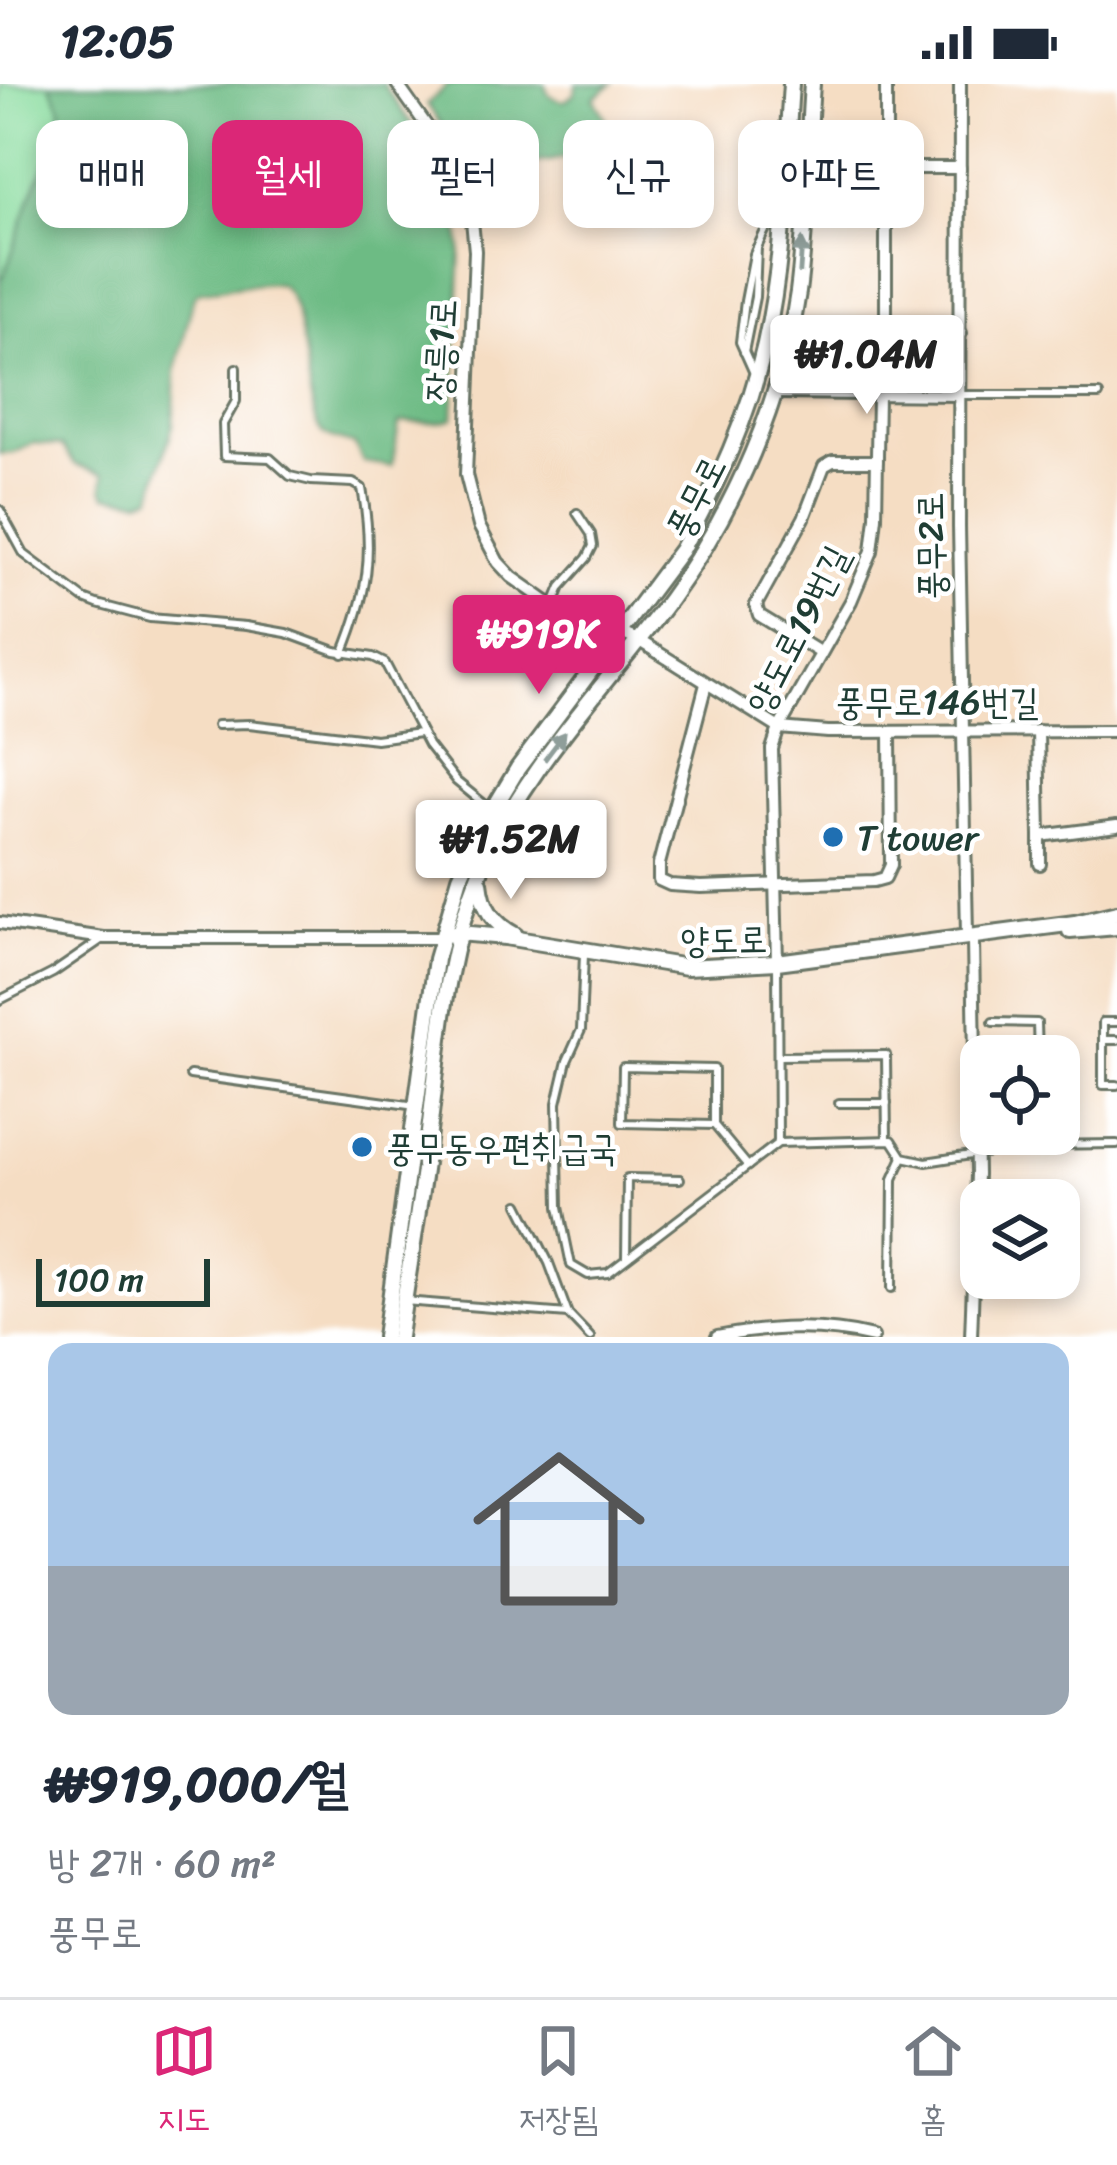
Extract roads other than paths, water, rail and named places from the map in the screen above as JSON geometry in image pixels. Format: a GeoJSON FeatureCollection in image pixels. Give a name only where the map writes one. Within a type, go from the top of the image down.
{"type":"FeatureCollection","features":[{"type":"Feature","properties":{"kind":"street","name":"장릉1로"},"geometry":{"type":"LineString","coordinates":[[398,84],[455,166],[471,210],[475,251],[465,456],[473,511],[498,562],[530,592],[638,640]]}},
{"type":"Feature","properties":{"kind":"street","name":"풍무로"},"geometry":{"type":"LineString","coordinates":[[788,120],[791,84]]}},
{"type":"Feature","properties":{"kind":"street","name":"풍무로"},"geometry":{"type":"LineString","coordinates":[[451,937],[524,789],[670,600],[741,476],[775,393],[789,342],[798,288],[812,84]]}},
{"type":"Feature","properties":{"kind":"street"},"geometry":{"type":"LineString","coordinates":[[886,84],[886,120]]}},
{"type":"Feature","properties":{"kind":"street","name":"풍무2로"},"geometry":{"type":"LineString","coordinates":[[959,84],[959,527],[976,1156],[971,1337]]}},
{"type":"Feature","properties":{"kind":"street"},"geometry":{"type":"LineString","coordinates":[[924,168],[960,168]]}},
{"type":"Feature","properties":{"kind":"street","name":"풍무로"},"geometry":{"type":"LineString","coordinates":[[385,1337],[397,1300],[460,878],[492,810],[535,745],[681,550],[701,514],[737,435],[756,378],[770,323],[780,228]]}},
{"type":"Feature","properties":{"kind":"street"},"geometry":{"type":"LineString","coordinates":[[886,228],[886,328],[961,334]]}},
{"type":"Feature","properties":{"kind":"street"},"geometry":{"type":"LineString","coordinates":[[775,393],[961,395]]}},
{"type":"Feature","properties":{"kind":"street","name":"양도로19번길"},"geometry":{"type":"LineString","coordinates":[[777,966],[772,757],[779,728],[851,601],[872,551],[878,394]]}},
{"type":"Feature","properties":{"kind":"street"},"geometry":{"type":"LineString","coordinates":[[821,653],[759,615],[756,605],[804,518],[824,466],[833,461],[877,461]]}},
{"type":"Feature","properties":{"kind":"street","name":"풍무로146번길"},"geometry":{"type":"LineString","coordinates":[[638,640],[779,728],[806,732],[1117,730]]}},
{"type":"Feature","properties":{"kind":"street"},"geometry":{"type":"LineString","coordinates":[[706,684],[657,876],[662,883],[874,881],[888,875],[890,732]]}},
{"type":"Feature","properties":{"kind":"street"},"geometry":{"type":"LineString","coordinates":[[1038,731],[1040,864]]}},
{"type":"Feature","properties":{"kind":"street"},"geometry":{"type":"LineString","coordinates":[[1040,836],[1117,826]]}},
{"type":"Feature","properties":{"kind":"street"},"geometry":{"type":"LineString","coordinates":[[479,875],[487,912],[525,941]]}},
{"type":"Feature","properties":{"kind":"street","name":"양도로"},"geometry":{"type":"LineString","coordinates":[[451,937],[687,967],[777,966],[1117,913]]}},
{"type":"Feature","properties":{"kind":"street"},"geometry":{"type":"LineString","coordinates":[[0,922],[104,938],[451,937]]}},
{"type":"Feature","properties":{"kind":"street","name":"양도로"},"geometry":{"type":"LineString","coordinates":[[970,938],[1117,926]]}},
{"type":"Feature","properties":{"kind":"street","name":"양도로"},"geometry":{"type":"LineString","coordinates":[[451,937],[525,941],[584,954]]}},
{"type":"Feature","properties":{"kind":"street","name":"풍무로"},"geometry":{"type":"LineString","coordinates":[[397,1300],[399,1337]]}},
{"type":"Feature","properties":{"kind":"street"},"geometry":{"type":"LineString","coordinates":[[717,1337],[804,1328],[873,1337]]}},
{"type":"Feature","properties":{"kind":"lane"},"geometry":{"type":"LineString","coordinates":[[756,378],[740,342],[757,244],[765,228]]}},
{"type":"Feature","properties":{"kind":"lane"},"geometry":{"type":"LineString","coordinates":[[236,368],[236,401],[224,424],[224,456],[270,458],[290,476],[362,488],[365,592],[343,654]]}},
{"type":"Feature","properties":{"kind":"lane"},"geometry":{"type":"LineString","coordinates":[[961,395],[1099,395]]}},
{"type":"Feature","properties":{"kind":"lane"},"geometry":{"type":"LineString","coordinates":[[0,510],[24,554],[97,604],[150,618],[286,633],[385,663],[420,733],[456,781],[492,810]]}},
{"type":"Feature","properties":{"kind":"lane"},"geometry":{"type":"LineString","coordinates":[[553,606],[561,587],[593,546],[578,513]]}},
{"type":"Feature","properties":{"kind":"lane"},"geometry":{"type":"LineString","coordinates":[[217,725],[249,724],[376,740],[420,733]]}},
{"type":"Feature","properties":{"kind":"lane"},"geometry":{"type":"LineString","coordinates":[[0,1000],[53,974],[104,938]]}},
{"type":"Feature","properties":{"kind":"lane"},"geometry":{"type":"LineString","coordinates":[[584,954],[581,1030],[567,1061],[557,1103],[559,1207],[571,1265],[588,1275],[608,1273],[778,1143],[892,1140],[903,1157],[926,1162],[981,1155]]}},
{"type":"Feature","properties":{"kind":"lane"},"geometry":{"type":"LineString","coordinates":[[777,966],[778,1143]]}},
{"type":"Feature","properties":{"kind":"lane"},"geometry":{"type":"LineString","coordinates":[[993,1022],[1037,1023],[1037,1035]]}},
{"type":"Feature","properties":{"kind":"lane"},"geometry":{"type":"LineString","coordinates":[[1117,1022],[1103,1022],[1103,1085],[1117,1085]]}},
{"type":"Feature","properties":{"kind":"lane"},"geometry":{"type":"LineString","coordinates":[[1103,1040],[1117,1040]]}},
{"type":"Feature","properties":{"kind":"lane"},"geometry":{"type":"LineString","coordinates":[[778,1056],[886,1055],[887,1140]]}},
{"type":"Feature","properties":{"kind":"lane"},"geometry":{"type":"LineString","coordinates":[[714,1125],[622,1123],[623,1067],[714,1069],[714,1125],[748,1166]]}},
{"type":"Feature","properties":{"kind":"lane"},"geometry":{"type":"LineString","coordinates":[[190,1075],[424,1107]]}},
{"type":"Feature","properties":{"kind":"lane"},"geometry":{"type":"LineString","coordinates":[[839,1103],[886,1103]]}},
{"type":"Feature","properties":{"kind":"lane"},"geometry":{"type":"LineString","coordinates":[[1080,1144],[1117,1144]]}},
{"type":"Feature","properties":{"kind":"lane"},"geometry":{"type":"LineString","coordinates":[[892,1288],[893,1179],[903,1157]]}},
{"type":"Feature","properties":{"kind":"lane"},"geometry":{"type":"LineString","coordinates":[[626,1258],[627,1178],[680,1179]]}},
{"type":"Feature","properties":{"kind":"lane"},"geometry":{"type":"LineString","coordinates":[[520,1204],[568,1314],[590,1337]]}},
{"type":"Feature","properties":{"kind":"lane"},"geometry":{"type":"LineString","coordinates":[[397,1300],[568,1314]]}},
{"type":"Feature","properties":{"kind":"place","name":"T tower"},"geometry":{"type":"Point","coordinates":[833,837]}},
{"type":"Feature","properties":{"kind":"place","name":"풍무동우편취급국"},"geometry":{"type":"Point","coordinates":[362,1147]}}]}
